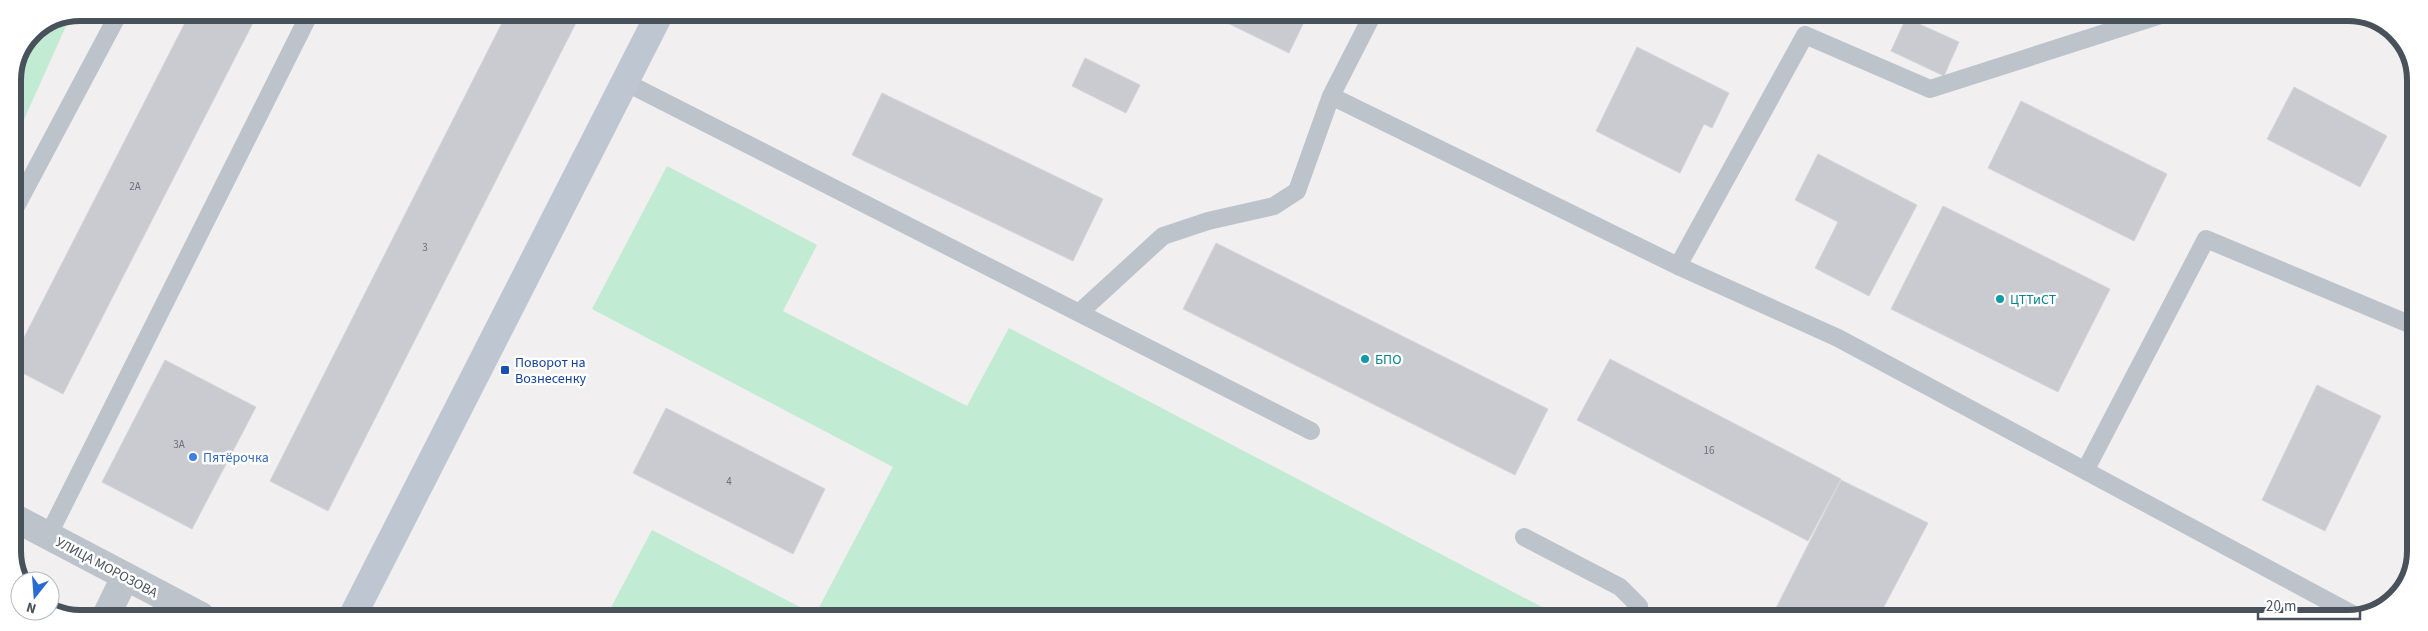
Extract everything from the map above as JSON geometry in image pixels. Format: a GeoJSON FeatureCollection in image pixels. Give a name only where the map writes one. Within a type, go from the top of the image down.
{"type":"FeatureCollection","features":[{"type":"Feature","properties":{"kind":"street"},"geometry":{"type":"LineString","coordinates":[[355,610],[656,21]]}},
{"type":"Feature","properties":{"kind":"street","name":"УЛИЦА МОРОЗОВА"},"geometry":{"type":"LineString","coordinates":[[21,521],[189,610]]}},
{"type":"Feature","properties":{"kind":"street"},"geometry":{"type":"LineString","coordinates":[[109,610],[126,577]]}},
{"type":"Feature","properties":{"kind":"lane"},"geometry":{"type":"LineString","coordinates":[[21,195],[114,21]]}},
{"type":"Feature","properties":{"kind":"lane"},"geometry":{"type":"LineString","coordinates":[[48,536],[306,21]]}},
{"type":"Feature","properties":{"kind":"lane"},"geometry":{"type":"LineString","coordinates":[[1079,313],[1163,236],[1208,221],[1274,206],[1297,191],[1331,96],[1369,21]]}},
{"type":"Feature","properties":{"kind":"lane"},"geometry":{"type":"LineString","coordinates":[[1678,266],[1805,35],[1930,89],[2139,21]]}},
{"type":"Feature","properties":{"kind":"lane"},"geometry":{"type":"LineString","coordinates":[[624,82],[1311,431]]}},
{"type":"Feature","properties":{"kind":"lane"},"geometry":{"type":"LineString","coordinates":[[1331,96],[1678,266],[1838,338],[2086,469],[2345,610]]}},
{"type":"Feature","properties":{"kind":"lane"},"geometry":{"type":"LineString","coordinates":[[2086,469],[2206,239],[2407,323]]}},
{"type":"Feature","properties":{"kind":"lane"},"geometry":{"type":"LineString","coordinates":[[1524,537],[1620,587],[1639,606],[1639,610]]}},
{"type":"Feature","properties":{"kind":"green space"},"geometry":{"type":"Polygon","coordinates":[[[68,23],[21,126],[21,80],[26,58],[38,38],[47,31],[68,23]]]}},
{"type":"Feature","properties":{"kind":"green space"},"geometry":{"type":"Polygon","coordinates":[[[667,166],[817,245],[783,311],[967,406],[1009,328],[1548,610],[818,610],[893,467],[592,309],[667,166]]]}},
{"type":"Feature","properties":{"kind":"green space"},"geometry":{"type":"Polygon","coordinates":[[[652,530],[805,610],[610,610],[652,530]]]}},
{"type":"Feature","properties":{"kind":"building"},"geometry":{"type":"Polygon","coordinates":[[[186,21],[254,21],[63,394],[21,372],[21,343],[186,21]]]}},
{"type":"Feature","properties":{"kind":"building"},"geometry":{"type":"Polygon","coordinates":[[[503,21],[577,21],[328,511],[270,481],[503,21]]]}},
{"type":"Feature","properties":{"kind":"building"},"geometry":{"type":"Polygon","coordinates":[[[1223,21],[1305,21],[1289,53],[1223,21]]]}},
{"type":"Feature","properties":{"kind":"building"},"geometry":{"type":"Polygon","coordinates":[[[1905,21],[1913,21],[1959,42],[1944,76],[1891,51],[1905,21]]]}},
{"type":"Feature","properties":{"kind":"building"},"geometry":{"type":"Polygon","coordinates":[[[1637,47],[1729,93],[1712,128],[1704,124],[1680,173],[1596,131],[1637,47]]]}},
{"type":"Feature","properties":{"kind":"building"},"geometry":{"type":"Polygon","coordinates":[[[1085,58],[1140,85],[1126,113],[1072,86],[1085,58]]]}},
{"type":"Feature","properties":{"kind":"building"},"geometry":{"type":"Polygon","coordinates":[[[2294,87],[2387,136],[2360,187],[2267,139],[2294,87]]]}},
{"type":"Feature","properties":{"kind":"building"},"geometry":{"type":"Polygon","coordinates":[[[882,93],[1103,199],[1073,261],[852,155],[882,93]]]}},
{"type":"Feature","properties":{"kind":"building"},"geometry":{"type":"Polygon","coordinates":[[[2021,101],[2167,174],[2134,241],[1988,168],[2021,101]]]}},
{"type":"Feature","properties":{"kind":"building"},"geometry":{"type":"Polygon","coordinates":[[[1818,154],[1917,205],[1869,296],[1815,268],[1838,222],[1795,200],[1818,154]]]}},
{"type":"Feature","properties":{"kind":"building","name":"ЦТТиСТ"},"geometry":{"type":"Polygon","coordinates":[[[1943,206],[2110,289],[2058,392],[1891,309],[1943,206]]]}},
{"type":"Feature","properties":{"kind":"building","name":"БПО"},"geometry":{"type":"Polygon","coordinates":[[[1216,243],[1548,409],[1515,475],[1183,309],[1216,243]]]}},
{"type":"Feature","properties":{"kind":"building"},"geometry":{"type":"Polygon","coordinates":[[[1610,359],[1841,479],[1808,541],[1577,420],[1610,359]]]}},
{"type":"Feature","properties":{"kind":"building"},"geometry":{"type":"Polygon","coordinates":[[[165,360],[256,407],[192,529],[102,482],[165,360]]]}},
{"type":"Feature","properties":{"kind":"building"},"geometry":{"type":"Polygon","coordinates":[[[2317,385],[2381,416],[2325,531],[2262,500],[2317,385]]]}},
{"type":"Feature","properties":{"kind":"building"},"geometry":{"type":"Polygon","coordinates":[[[666,408],[825,489],[793,554],[633,473],[666,408]]]}},
{"type":"Feature","properties":{"kind":"building"},"geometry":{"type":"Polygon","coordinates":[[[1841,480],[1928,523],[1882,610],[1775,610],[1841,480]]]}},
{"type":"Feature","properties":{"kind":"place","name":"ЦТТиСТ"},"geometry":{"type":"Point","coordinates":[2000,299]}},
{"type":"Feature","properties":{"kind":"place","name":"БПО"},"geometry":{"type":"Point","coordinates":[1365,359]}},
{"type":"Feature","properties":{"kind":"place","name":"Поворот на Вознесенку"},"geometry":{"type":"Point","coordinates":[505,370]}},
{"type":"Feature","properties":{"kind":"place","name":"Пятёрочка"},"geometry":{"type":"Point","coordinates":[193,457]}}]}
